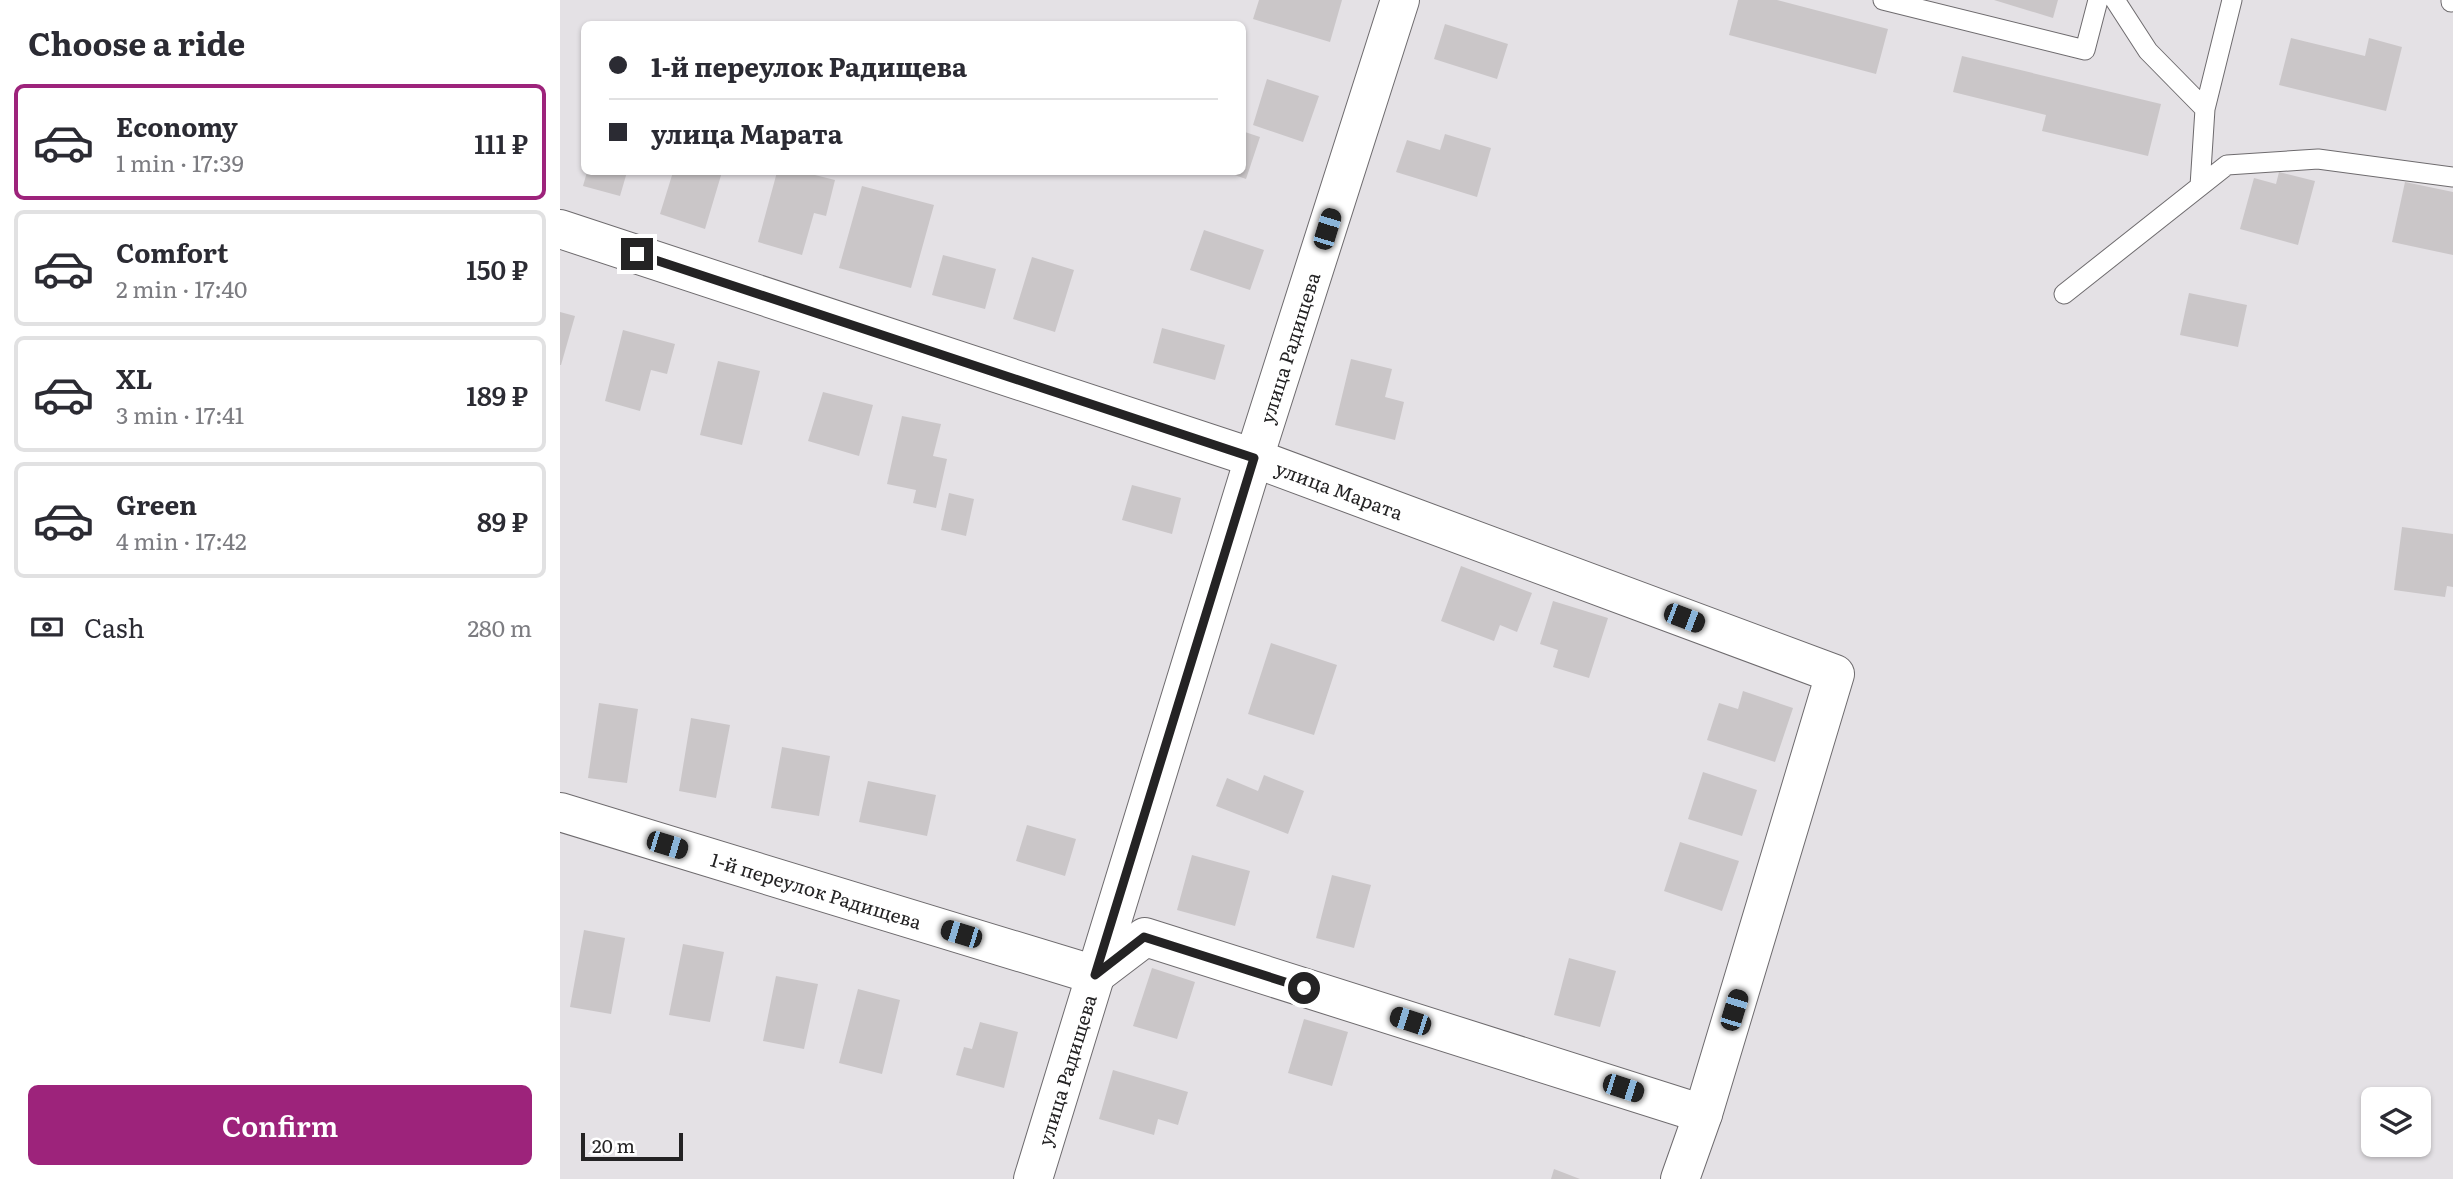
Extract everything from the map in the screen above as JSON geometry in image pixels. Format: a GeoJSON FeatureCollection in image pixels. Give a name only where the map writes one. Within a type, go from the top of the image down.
{"type":"FeatureCollection","features":[{"type":"Feature","properties":{"kind":"street","name":"улица Радищева"},"geometry":{"type":"LineString","coordinates":[[1033,1179],[1254,458],[1400,0]]}},
{"type":"Feature","properties":{"kind":"street","name":"улица Марата"},"geometry":{"type":"LineString","coordinates":[[560,229],[1254,458],[1835,674],[1703,1114]]}},
{"type":"Feature","properties":{"kind":"street","name":"1-й переулок Радищева"},"geometry":{"type":"LineString","coordinates":[[560,812],[1095,975]]}},
{"type":"Feature","properties":{"kind":"street"},"geometry":{"type":"LineString","coordinates":[[1095,975],[1144,937],[1703,1114],[1680,1179]]}},
{"type":"Feature","properties":{"kind":"lane"},"geometry":{"type":"LineString","coordinates":[[1883,0],[2085,50],[2098,0]]}},
{"type":"Feature","properties":{"kind":"lane"},"geometry":{"type":"LineString","coordinates":[[2115,0],[2148,51],[2205,109]]}},
{"type":"Feature","properties":{"kind":"lane"},"geometry":{"type":"LineString","coordinates":[[2200,186],[2205,109],[2232,0]]}},
{"type":"Feature","properties":{"kind":"lane"},"geometry":{"type":"LineString","coordinates":[[2064,294],[2227,165],[2318,159],[2453,177]]}},
{"type":"Feature","properties":{"kind":"building"},"geometry":{"type":"Polygon","coordinates":[[[1259,0],[1342,0],[1330,42],[1253,19],[1259,0]]]}},
{"type":"Feature","properties":{"kind":"building"},"geometry":{"type":"Polygon","coordinates":[[[1738,0],[1777,0],[1888,29],[1876,74],[1729,35],[1738,0]]]}},
{"type":"Feature","properties":{"kind":"building"},"geometry":{"type":"Polygon","coordinates":[[[1994,0],[2058,0],[2053,18],[1994,0]]]}},
{"type":"Feature","properties":{"kind":"building"},"geometry":{"type":"Polygon","coordinates":[[[1445,24],[1508,44],[1497,79],[1434,59],[1445,24]]]}},
{"type":"Feature","properties":{"kind":"building"},"geometry":{"type":"Polygon","coordinates":[[[2291,38],[2365,56],[2369,38],[2402,47],[2386,111],[2279,85],[2291,38]]]}},
{"type":"Feature","properties":{"kind":"building"},"geometry":{"type":"Polygon","coordinates":[[[1962,56],[2161,104],[2148,156],[2042,131],[2046,115],[1953,92],[1962,56]]]}},
{"type":"Feature","properties":{"kind":"building"},"geometry":{"type":"Polygon","coordinates":[[[1267,79],[1319,96],[1303,142],[1253,125],[1267,79]]]}},
{"type":"Feature","properties":{"kind":"building"},"geometry":{"type":"Polygon","coordinates":[[[1246,132],[1260,137],[1246,179],[1235,175],[1246,175],[1246,132]]]}},
{"type":"Feature","properties":{"kind":"building"},"geometry":{"type":"Polygon","coordinates":[[[1445,134],[1491,148],[1477,197],[1396,172],[1407,140],[1440,150],[1445,134]]]}},
{"type":"Feature","properties":{"kind":"building"},"geometry":{"type":"Polygon","coordinates":[[[2279,172],[2315,181],[2298,245],[2240,229],[2254,178],[2276,184],[2279,172]]]}},
{"type":"Feature","properties":{"kind":"building"},"geometry":{"type":"Polygon","coordinates":[[[586,175],[626,175],[620,196],[583,186],[586,175]]]}},
{"type":"Feature","properties":{"kind":"building"},"geometry":{"type":"Polygon","coordinates":[[[672,175],[721,175],[705,229],[660,214],[672,175]]]}},
{"type":"Feature","properties":{"kind":"building"},"geometry":{"type":"Polygon","coordinates":[[[776,175],[815,175],[835,180],[826,216],[814,213],[802,255],[758,242],[776,175]]]}},
{"type":"Feature","properties":{"kind":"building"},"geometry":{"type":"Polygon","coordinates":[[[2405,182],[2453,192],[2453,255],[2392,242],[2405,182]]]}},
{"type":"Feature","properties":{"kind":"building"},"geometry":{"type":"Polygon","coordinates":[[[862,186],[934,205],[911,288],[839,268],[862,186]]]}},
{"type":"Feature","properties":{"kind":"building"},"geometry":{"type":"Polygon","coordinates":[[[1204,230],[1264,250],[1250,290],[1190,270],[1204,230]]]}},
{"type":"Feature","properties":{"kind":"building"},"geometry":{"type":"Polygon","coordinates":[[[943,255],[996,269],[985,309],[932,295],[943,255]]]}},
{"type":"Feature","properties":{"kind":"building"},"geometry":{"type":"Polygon","coordinates":[[[1032,257],[1074,270],[1055,332],[1013,319],[1032,257]]]}},
{"type":"Feature","properties":{"kind":"building"},"geometry":{"type":"Polygon","coordinates":[[[2189,293],[2247,305],[2238,347],[2180,335],[2189,293]]]}},
{"type":"Feature","properties":{"kind":"building"},"geometry":{"type":"Polygon","coordinates":[[[560,312],[575,316],[561,365],[560,365],[560,312]]]}},
{"type":"Feature","properties":{"kind":"building"},"geometry":{"type":"Polygon","coordinates":[[[1162,328],[1225,345],[1215,380],[1153,363],[1162,328]]]}},
{"type":"Feature","properties":{"kind":"building"},"geometry":{"type":"Polygon","coordinates":[[[623,330],[675,344],[667,374],[651,370],[640,411],[605,401],[623,330]]]}},
{"type":"Feature","properties":{"kind":"building"},"geometry":{"type":"Polygon","coordinates":[[[1351,359],[1392,369],[1385,397],[1404,402],[1395,440],[1335,425],[1351,359]]]}},
{"type":"Feature","properties":{"kind":"building"},"geometry":{"type":"Polygon","coordinates":[[[718,361],[760,371],[742,445],[700,435],[718,361]]]}},
{"type":"Feature","properties":{"kind":"building"},"geometry":{"type":"Polygon","coordinates":[[[823,392],[873,405],[859,456],[808,441],[823,392]]]}},
{"type":"Feature","properties":{"kind":"building"},"geometry":{"type":"Polygon","coordinates":[[[902,416],[941,424],[933,456],[947,459],[936,508],[913,503],[916,490],[887,484],[902,416]]]}},
{"type":"Feature","properties":{"kind":"building"},"geometry":{"type":"Polygon","coordinates":[[[1132,485],[1181,498],[1172,534],[1122,520],[1132,485]]]}},
{"type":"Feature","properties":{"kind":"building"},"geometry":{"type":"Polygon","coordinates":[[[949,493],[974,499],[966,536],[941,530],[949,493]]]}},
{"type":"Feature","properties":{"kind":"building"},"geometry":{"type":"Polygon","coordinates":[[[2402,527],[2453,534],[2453,587],[2447,586],[2445,597],[2394,590],[2402,527]]]}},
{"type":"Feature","properties":{"kind":"building"},"geometry":{"type":"Polygon","coordinates":[[[1461,566],[1532,593],[1517,632],[1500,625],[1494,641],[1441,621],[1461,566]]]}},
{"type":"Feature","properties":{"kind":"building"},"geometry":{"type":"Polygon","coordinates":[[[1553,601],[1608,618],[1589,678],[1553,667],[1558,650],[1540,644],[1553,601]]]}},
{"type":"Feature","properties":{"kind":"building"},"geometry":{"type":"Polygon","coordinates":[[[1271,643],[1337,665],[1314,735],[1248,714],[1271,643]]]}},
{"type":"Feature","properties":{"kind":"building"},"geometry":{"type":"Polygon","coordinates":[[[1743,691],[1793,708],[1775,762],[1707,740],[1719,703],[1738,709],[1743,691]]]}},
{"type":"Feature","properties":{"kind":"building"},"geometry":{"type":"Polygon","coordinates":[[[599,703],[638,709],[627,783],[588,778],[599,703]]]}},
{"type":"Feature","properties":{"kind":"building"},"geometry":{"type":"Polygon","coordinates":[[[691,718],[730,725],[716,798],[679,791],[691,718]]]}},
{"type":"Feature","properties":{"kind":"building"},"geometry":{"type":"Polygon","coordinates":[[[782,747],[830,756],[819,816],[771,808],[782,747]]]}},
{"type":"Feature","properties":{"kind":"building"},"geometry":{"type":"Polygon","coordinates":[[[1703,772],[1757,790],[1742,836],[1688,819],[1703,772]]]}},
{"type":"Feature","properties":{"kind":"building"},"geometry":{"type":"Polygon","coordinates":[[[1264,775],[1304,791],[1288,834],[1216,806],[1227,778],[1258,791],[1264,775]]]}},
{"type":"Feature","properties":{"kind":"building"},"geometry":{"type":"Polygon","coordinates":[[[868,781],[936,795],[927,836],[859,822],[868,781]]]}},
{"type":"Feature","properties":{"kind":"building"},"geometry":{"type":"Polygon","coordinates":[[[1027,825],[1076,839],[1065,876],[1016,861],[1027,825]]]}},
{"type":"Feature","properties":{"kind":"building"},"geometry":{"type":"Polygon","coordinates":[[[1680,842],[1739,861],[1722,911],[1664,891],[1680,842]]]}},
{"type":"Feature","properties":{"kind":"building"},"geometry":{"type":"Polygon","coordinates":[[[1192,855],[1250,871],[1235,926],[1177,910],[1192,855]]]}},
{"type":"Feature","properties":{"kind":"building"},"geometry":{"type":"Polygon","coordinates":[[[1332,875],[1371,885],[1354,948],[1316,938],[1332,875]]]}},
{"type":"Feature","properties":{"kind":"building"},"geometry":{"type":"Polygon","coordinates":[[[584,930],[625,938],[611,1014],[570,1007],[584,930]]]}},
{"type":"Feature","properties":{"kind":"building"},"geometry":{"type":"Polygon","coordinates":[[[683,944],[724,952],[710,1022],[669,1015],[683,944]]]}},
{"type":"Feature","properties":{"kind":"building"},"geometry":{"type":"Polygon","coordinates":[[[1569,958],[1616,971],[1600,1027],[1554,1015],[1569,958]]]}},
{"type":"Feature","properties":{"kind":"building"},"geometry":{"type":"Polygon","coordinates":[[[1152,968],[1195,982],[1177,1039],[1133,1026],[1152,968]]]}},
{"type":"Feature","properties":{"kind":"building"},"geometry":{"type":"Polygon","coordinates":[[[776,976],[818,984],[804,1049],[763,1041],[776,976]]]}},
{"type":"Feature","properties":{"kind":"building"},"geometry":{"type":"Polygon","coordinates":[[[858,989],[900,1000],[882,1074],[839,1063],[858,989]]]}},
{"type":"Feature","properties":{"kind":"building"},"geometry":{"type":"Polygon","coordinates":[[[1304,1019],[1348,1032],[1332,1086],[1288,1073],[1304,1019]]]}},
{"type":"Feature","properties":{"kind":"building"},"geometry":{"type":"Polygon","coordinates":[[[980,1022],[1018,1032],[1004,1088],[956,1075],[964,1047],[972,1049],[980,1022]]]}},
{"type":"Feature","properties":{"kind":"building"},"geometry":{"type":"Polygon","coordinates":[[[1113,1070],[1188,1092],[1178,1125],[1158,1119],[1154,1135],[1099,1119],[1113,1070]]]}},
{"type":"Feature","properties":{"kind":"building"},"geometry":{"type":"Polygon","coordinates":[[[1554,1169],[1580,1179],[1551,1179],[1554,1169]]]}},
{"type":"Feature","properties":{"kind":"route"},"geometry":{"type":"LineString","coordinates":[[637,254],[1254,458],[1095,975],[1144,937],[1304,988]]}}]}
